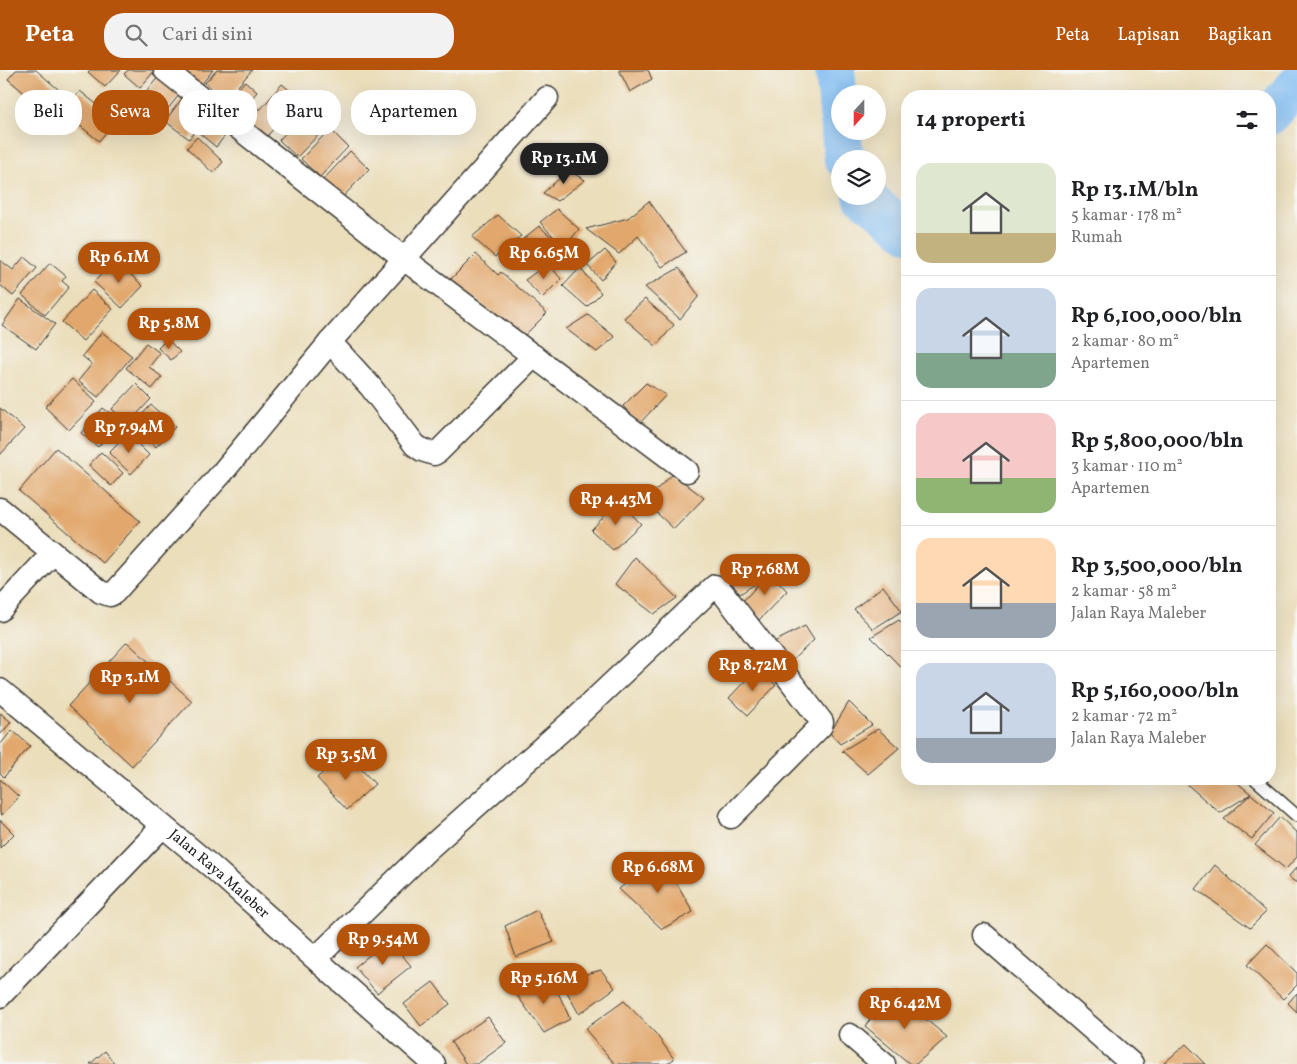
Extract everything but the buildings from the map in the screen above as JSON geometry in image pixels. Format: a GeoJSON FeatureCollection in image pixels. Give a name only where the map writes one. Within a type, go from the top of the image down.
{"type":"FeatureCollection","features":[{"type":"Feature","properties":{"kind":"street"},"geometry":{"type":"LineString","coordinates":[[165,70],[405,259],[687,471]]}},
{"type":"Feature","properties":{"kind":"street"},"geometry":{"type":"LineString","coordinates":[[0,509],[100,592],[110,595],[114,593],[222,473],[330,342],[547,98]]}},
{"type":"Feature","properties":{"kind":"street"},"geometry":{"type":"LineString","coordinates":[[330,342],[370,386],[415,445],[422,450],[434,454],[534,356]]}},
{"type":"Feature","properties":{"kind":"street"},"geometry":{"type":"LineString","coordinates":[[0,610],[52,554]]}},
{"type":"Feature","properties":{"kind":"street"},"geometry":{"type":"LineString","coordinates":[[316,958],[427,850],[572,721],[715,586],[720,589],[822,722],[821,726],[731,817]]}},
{"type":"Feature","properties":{"kind":"street","name":"Jalan Raya Maleber"},"geometry":{"type":"LineString","coordinates":[[0,690],[161,828],[220,875],[434,1064]]}},
{"type":"Feature","properties":{"kind":"street"},"geometry":{"type":"LineString","coordinates":[[0,996],[161,828]]}},
{"type":"Feature","properties":{"kind":"street"},"geometry":{"type":"LineString","coordinates":[[984,934],[1132,1064]]}},
{"type":"Feature","properties":{"kind":"street"},"geometry":{"type":"LineString","coordinates":[[850,1035],[884,1064]]}},
{"type":"Feature","properties":{"kind":"lane"},"geometry":{"type":"LineString","coordinates":[[1262,785],[1297,816]]}},
{"type":"Feature","properties":{"kind":"waterway"},"geometry":{"type":"LineString","coordinates":[[835,70],[836,85]]}},
{"type":"Feature","properties":{"kind":"waterway"},"geometry":{"type":"LineString","coordinates":[[1276,108],[1297,85]]}},
{"type":"Feature","properties":{"kind":"waterway"},"geometry":{"type":"LineString","coordinates":[[842,140],[843,150]]}},
{"type":"Feature","properties":{"kind":"waterway"},"geometry":{"type":"LineString","coordinates":[[874,205],[901,226]]}}]}
